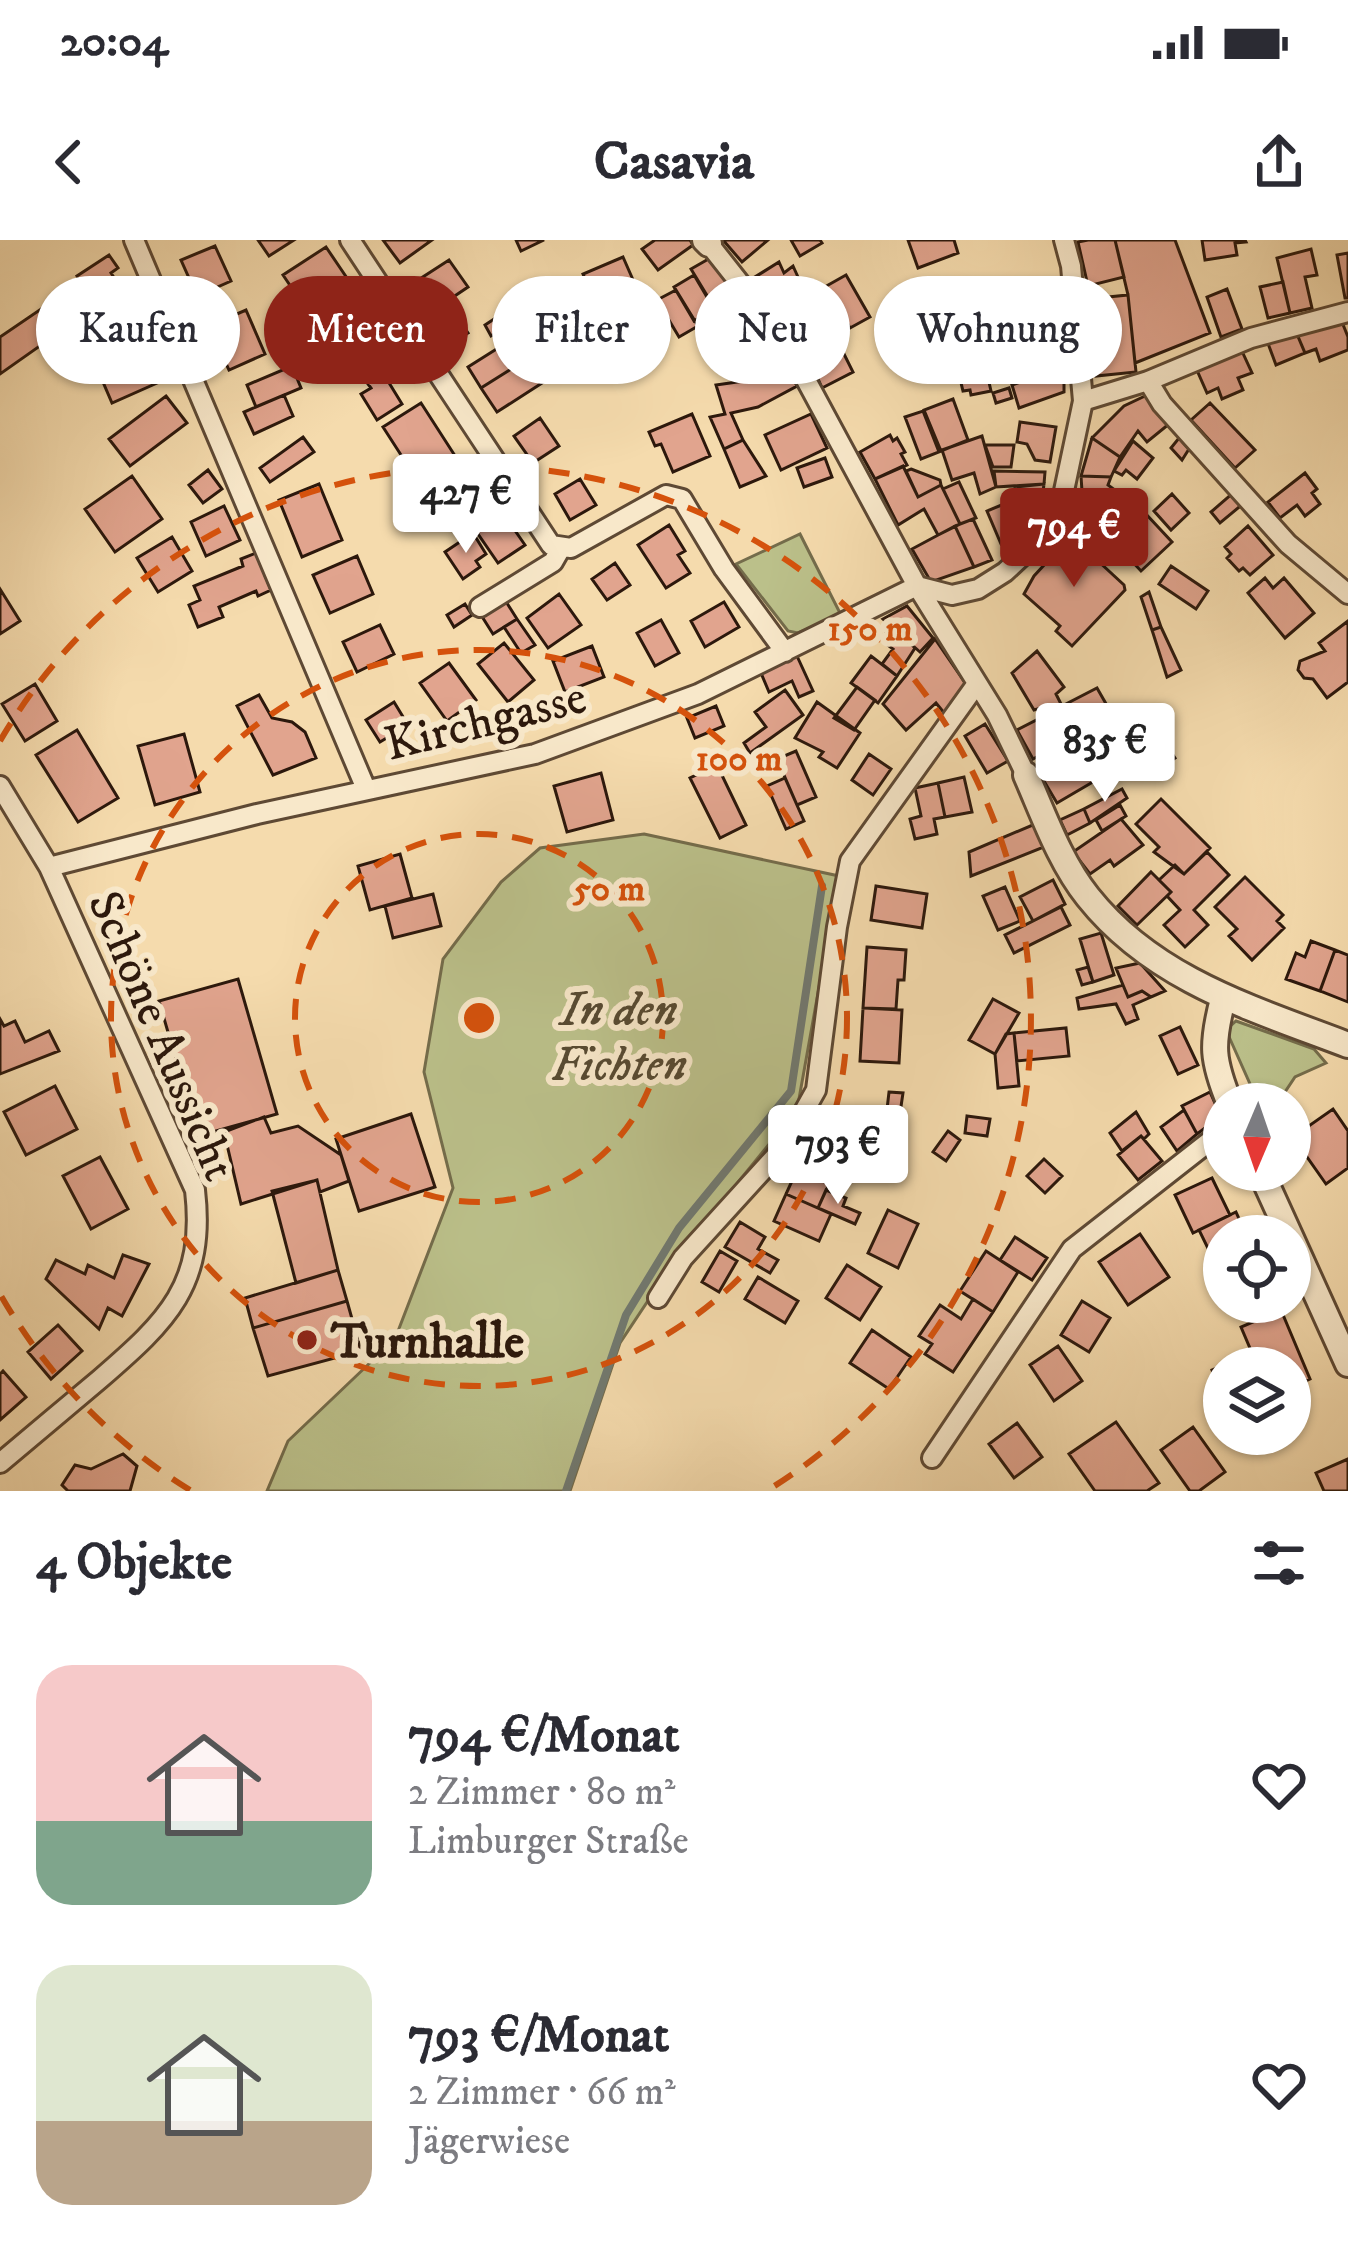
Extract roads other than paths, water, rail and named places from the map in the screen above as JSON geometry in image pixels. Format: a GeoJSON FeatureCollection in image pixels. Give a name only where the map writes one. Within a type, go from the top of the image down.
{"type":"FeatureCollection","features":[{"type":"Feature","properties":{"kind":"street"},"geometry":{"type":"LineString","coordinates":[[134,240],[366,789]]}},
{"type":"Feature","properties":{"kind":"street"},"geometry":{"type":"LineString","coordinates":[[350,240],[551,545],[571,548],[666,496],[676,495],[785,652]]}},
{"type":"Feature","properties":{"kind":"street"},"geometry":{"type":"LineString","coordinates":[[917,586],[952,595],[978,589],[1005,572],[1048,531],[1061,505],[1083,401],[1071,266],[1064,240]]}},
{"type":"Feature","properties":{"kind":"street"},"geometry":{"type":"LineString","coordinates":[[707,242],[784,339],[917,586],[997,715],[1066,864],[1088,898],[1161,964],[1222,999],[1348,1045]]}},
{"type":"Feature","properties":{"kind":"street"},"geometry":{"type":"LineString","coordinates":[[1083,401],[1148,381],[1251,338],[1348,312]]}},
{"type":"Feature","properties":{"kind":"street"},"geometry":{"type":"LineString","coordinates":[[1148,381],[1162,404],[1288,544],[1348,594]]}},
{"type":"Feature","properties":{"kind":"street"},"geometry":{"type":"LineString","coordinates":[[480,608],[553,562],[561,548]]}},
{"type":"Feature","properties":{"kind":"street","name":"Kirchgasse"},"geometry":{"type":"LineString","coordinates":[[49,867],[557,746],[698,694],[917,586]]}},
{"type":"Feature","properties":{"kind":"street"},"geometry":{"type":"LineString","coordinates":[[658,1298],[683,1258],[784,1148],[816,1090],[850,861],[976,685]]}},
{"type":"Feature","properties":{"kind":"street","name":"Schöne Aussicht"},"geometry":{"type":"LineString","coordinates":[[0,786],[49,867],[195,1190],[197,1233],[180,1295],[157,1329],[0,1463]]}},
{"type":"Feature","properties":{"kind":"street"},"geometry":{"type":"LineString","coordinates":[[1221,1083],[1212,1040],[1222,999]]}},
{"type":"Feature","properties":{"kind":"street"},"geometry":{"type":"LineString","coordinates":[[932,1458],[1072,1249],[1203,1146]]}},
{"type":"Feature","properties":{"kind":"street"},"geometry":{"type":"LineString","coordinates":[[1311,1282],[1348,1364]]}},
{"type":"Feature","properties":{"kind":"waterway"},"geometry":{"type":"LineString","coordinates":[[566,1491],[626,1315],[679,1228],[791,1091],[822,886]]}},
{"type":"Feature","properties":{"kind":"place","name":"Turnhalle"},"geometry":{"type":"Point","coordinates":[307,1340]}},
{"type":"Feature","properties":{"kind":"park label","name":"In den Fichten"},"geometry":{"type":"Point","coordinates":[619,1036]}}]}
